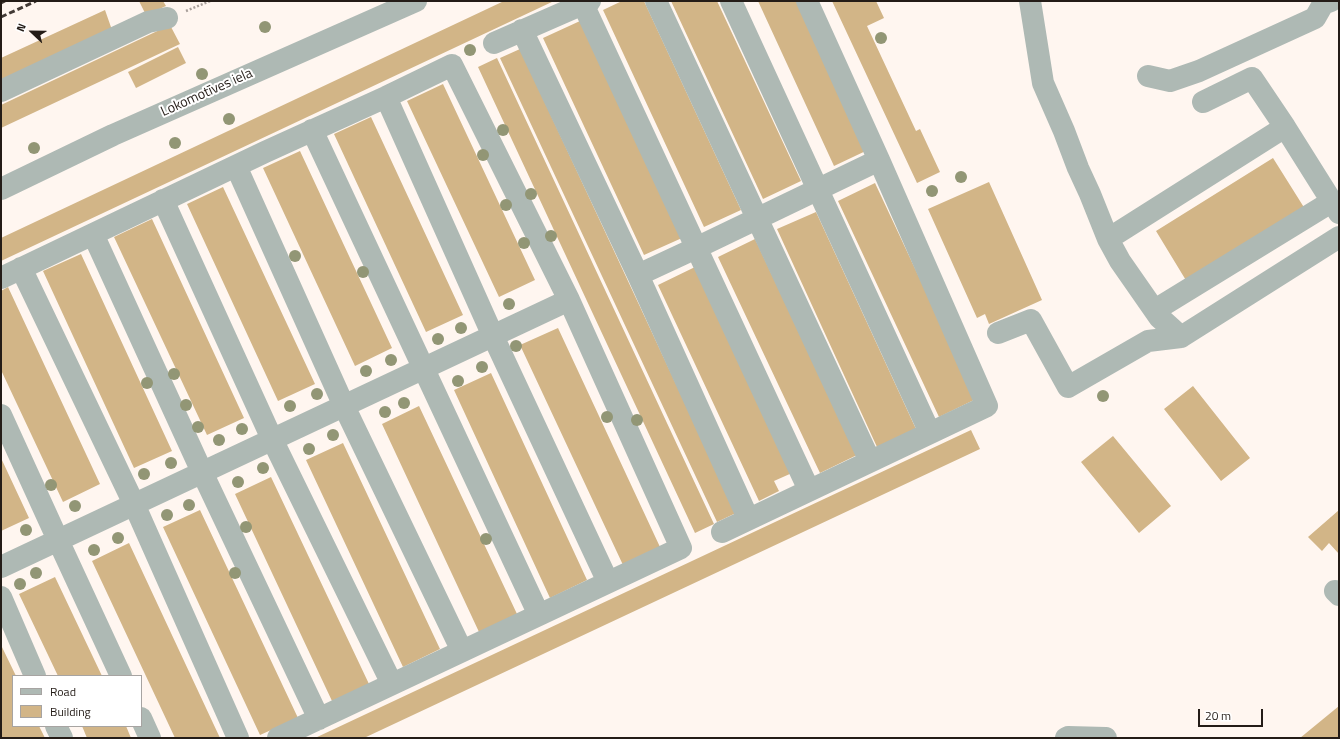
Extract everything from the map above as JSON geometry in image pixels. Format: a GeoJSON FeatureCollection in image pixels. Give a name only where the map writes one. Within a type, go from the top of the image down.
{"type":"FeatureCollection","features":[{"type":"Feature","properties":{"kind":"street","name":"Lokomotīves iela"},"geometry":{"type":"LineString","coordinates":[[1,189],[113,134],[416,1]]}},
{"type":"Feature","properties":{"kind":"street"},"geometry":{"type":"LineString","coordinates":[[656,1],[870,461]]}},
{"type":"Feature","properties":{"kind":"street"},"geometry":{"type":"LineString","coordinates":[[731,1],[930,433]]}},
{"type":"Feature","properties":{"kind":"street"},"geometry":{"type":"LineString","coordinates":[[722,532],[748,518],[987,406],[879,160],[807,1]]}},
{"type":"Feature","properties":{"kind":"street"},"geometry":{"type":"LineString","coordinates":[[1030,1],[1042,83],[1064,131],[1108,239],[1128,272],[1159,317],[1181,336]]}},
{"type":"Feature","properties":{"kind":"street"},"geometry":{"type":"LineString","coordinates":[[1148,76],[1170,81],[1200,71],[1315,18],[1323,4],[1331,1]]}},
{"type":"Feature","properties":{"kind":"street"},"geometry":{"type":"LineString","coordinates":[[494,43],[586,3],[696,248],[809,490]]}},
{"type":"Feature","properties":{"kind":"street"},"geometry":{"type":"LineString","coordinates":[[1,91],[148,22],[167,18]]}},
{"type":"Feature","properties":{"kind":"street"},"geometry":{"type":"LineString","coordinates":[[522,30],[638,275],[748,518]]}},
{"type":"Feature","properties":{"kind":"street"},"geometry":{"type":"LineString","coordinates":[[1,278],[163,200],[452,65],[569,300],[681,548],[278,738]]}},
{"type":"Feature","properties":{"kind":"street"},"geometry":{"type":"LineString","coordinates":[[1155,310],[1335,208],[1285,127],[1252,78],[1203,102]]}},
{"type":"Feature","properties":{"kind":"street"},"geometry":{"type":"LineString","coordinates":[[386,97],[493,336],[608,582]]}},
{"type":"Feature","properties":{"kind":"street"},"geometry":{"type":"LineString","coordinates":[[1108,239],[1285,127]]}},
{"type":"Feature","properties":{"kind":"street"},"geometry":{"type":"LineString","coordinates":[[312,130],[539,615]]}},
{"type":"Feature","properties":{"kind":"street"},"geometry":{"type":"LineString","coordinates":[[638,275],[879,160]]}},
{"type":"Feature","properties":{"kind":"street"},"geometry":{"type":"LineString","coordinates":[[236,166],[344,406],[462,651]]}},
{"type":"Feature","properties":{"kind":"street"},"geometry":{"type":"LineString","coordinates":[[163,200],[272,439],[392,684]]}},
{"type":"Feature","properties":{"kind":"street"},"geometry":{"type":"LineString","coordinates":[[93,234],[202,472],[319,719]]}},
{"type":"Feature","properties":{"kind":"street"},"geometry":{"type":"LineString","coordinates":[[998,333],[1031,320],[1068,387],[1148,341],[1181,336],[1339,237]]}},
{"type":"Feature","properties":{"kind":"street"},"geometry":{"type":"LineString","coordinates":[[21,268],[134,504],[238,738]]}},
{"type":"Feature","properties":{"kind":"street"},"geometry":{"type":"LineString","coordinates":[[1,567],[569,300]]}},
{"type":"Feature","properties":{"kind":"street"},"geometry":{"type":"LineString","coordinates":[[1,414],[121,675]]}},
{"type":"Feature","properties":{"kind":"street"},"geometry":{"type":"LineString","coordinates":[[1,597],[35,675]]}},
{"type":"Feature","properties":{"kind":"street"},"geometry":{"type":"LineString","coordinates":[[142,720],[150,738]]}},
{"type":"Feature","properties":{"kind":"street"},"geometry":{"type":"LineString","coordinates":[[56,727],[62,738]]}},
{"type":"Feature","properties":{"kind":"street"},"geometry":{"type":"LineString","coordinates":[[1066,738],[1106,738]]}},
{"type":"Feature","properties":{"kind":"building"},"geometry":{"type":"Polygon","coordinates":[[[139,1],[163,1],[166,6],[146,15],[139,1]]]}},
{"type":"Feature","properties":{"kind":"building"},"geometry":{"type":"Polygon","coordinates":[[[504,1],[554,1],[1,261],[1,238],[504,1]]]}},
{"type":"Feature","properties":{"kind":"building"},"geometry":{"type":"Polygon","coordinates":[[[622,1],[644,1],[741,210],[704,227],[603,10],[622,1]]]}},
{"type":"Feature","properties":{"kind":"building"},"geometry":{"type":"Polygon","coordinates":[[[671,1],[717,1],[801,181],[763,199],[671,1]]]}},
{"type":"Feature","properties":{"kind":"building"},"geometry":{"type":"Polygon","coordinates":[[[758,1],[804,1],[872,148],[834,166],[758,1]]]}},
{"type":"Feature","properties":{"kind":"building"},"geometry":{"type":"Polygon","coordinates":[[[832,1],[876,1],[884,18],[867,26],[916,131],[920,129],[940,172],[917,183],[832,1]]]}},
{"type":"Feature","properties":{"kind":"building"},"geometry":{"type":"Polygon","coordinates":[[[105,10],[112,30],[1,81],[1,58],[105,10]]]}},
{"type":"Feature","properties":{"kind":"building"},"geometry":{"type":"Polygon","coordinates":[[[580,21],[682,238],[644,255],[543,38],[580,21]]]}},
{"type":"Feature","properties":{"kind":"building"},"geometry":{"type":"Polygon","coordinates":[[[170,25],[180,44],[1,128],[1,105],[170,25]]]}},
{"type":"Feature","properties":{"kind":"building"},"geometry":{"type":"Polygon","coordinates":[[[178,47],[186,63],[136,88],[128,72],[178,47]]]}},
{"type":"Feature","properties":{"kind":"building"},"geometry":{"type":"Polygon","coordinates":[[[520,49],[736,513],[717,522],[500,58],[520,49]]]}},
{"type":"Feature","properties":{"kind":"building"},"geometry":{"type":"Polygon","coordinates":[[[497,58],[714,524],[695,533],[478,67],[497,58]]]}},
{"type":"Feature","properties":{"kind":"building"},"geometry":{"type":"Polygon","coordinates":[[[443,84],[535,280],[499,297],[407,101],[443,84]]]}},
{"type":"Feature","properties":{"kind":"building"},"geometry":{"type":"Polygon","coordinates":[[[371,117],[463,315],[426,332],[334,134],[371,117]]]}},
{"type":"Feature","properties":{"kind":"building"},"geometry":{"type":"Polygon","coordinates":[[[300,151],[392,348],[355,366],[263,168],[300,151]]]}},
{"type":"Feature","properties":{"kind":"building"},"geometry":{"type":"Polygon","coordinates":[[[1273,158],[1305,209],[1187,282],[1156,231],[1273,158]]]}},
{"type":"Feature","properties":{"kind":"building"},"geometry":{"type":"Polygon","coordinates":[[[989,182],[1042,300],[989,324],[985,314],[977,318],[928,209],[989,182]]]}},
{"type":"Feature","properties":{"kind":"building"},"geometry":{"type":"Polygon","coordinates":[[[875,183],[976,399],[939,417],[838,201],[875,183]]]}},
{"type":"Feature","properties":{"kind":"building"},"geometry":{"type":"Polygon","coordinates":[[[223,187],[315,384],[278,401],[187,204],[223,187]]]}},
{"type":"Feature","properties":{"kind":"building"},"geometry":{"type":"Polygon","coordinates":[[[816,212],[916,429],[877,447],[777,229],[816,212]]]}},
{"type":"Feature","properties":{"kind":"building"},"geometry":{"type":"Polygon","coordinates":[[[152,219],[244,418],[207,435],[114,237],[152,219]]]}},
{"type":"Feature","properties":{"kind":"building"},"geometry":{"type":"Polygon","coordinates":[[[755,239],[857,455],[820,473],[718,257],[755,239]]]}},
{"type":"Feature","properties":{"kind":"building"},"geometry":{"type":"Polygon","coordinates":[[[81,254],[172,451],[134,468],[43,271],[81,254]]]}},
{"type":"Feature","properties":{"kind":"building"},"geometry":{"type":"Polygon","coordinates":[[[695,267],[792,473],[774,481],[779,491],[759,501],[658,285],[695,267]]]}},
{"type":"Feature","properties":{"kind":"building"},"geometry":{"type":"Polygon","coordinates":[[[8,287],[100,484],[63,502],[1,370],[1,291],[8,287]]]}},
{"type":"Feature","properties":{"kind":"building"},"geometry":{"type":"Polygon","coordinates":[[[558,328],[660,547],[623,565],[520,345],[558,328]]]}},
{"type":"Feature","properties":{"kind":"building"},"geometry":{"type":"Polygon","coordinates":[[[491,373],[587,580],[550,598],[454,390],[491,373]]]}},
{"type":"Feature","properties":{"kind":"building"},"geometry":{"type":"Polygon","coordinates":[[[1193,386],[1250,458],[1221,481],[1164,409],[1193,386]]]}},
{"type":"Feature","properties":{"kind":"building"},"geometry":{"type":"Polygon","coordinates":[[[419,406],[517,614],[479,632],[382,424],[419,406]]]}},
{"type":"Feature","properties":{"kind":"building"},"geometry":{"type":"Polygon","coordinates":[[[971,430],[980,449],[364,738],[315,738],[971,430]]]}},
{"type":"Feature","properties":{"kind":"building"},"geometry":{"type":"Polygon","coordinates":[[[1113,436],[1171,506],[1139,533],[1081,462],[1113,436]]]}},
{"type":"Feature","properties":{"kind":"building"},"geometry":{"type":"Polygon","coordinates":[[[343,443],[440,649],[403,667],[306,460],[343,443]]]}},
{"type":"Feature","properties":{"kind":"building"},"geometry":{"type":"Polygon","coordinates":[[[1,458],[29,518],[1,531],[1,458]]]}},
{"type":"Feature","properties":{"kind":"building"},"geometry":{"type":"Polygon","coordinates":[[[271,477],[369,684],[332,701],[235,494],[271,477]]]}},
{"type":"Feature","properties":{"kind":"building"},"geometry":{"type":"Polygon","coordinates":[[[200,510],[298,718],[260,735],[163,527],[200,510]]]}},
{"type":"Feature","properties":{"kind":"building"},"geometry":{"type":"Polygon","coordinates":[[[1339,510],[1339,554],[1329,543],[1322,551],[1308,537],[1339,510]]]}},
{"type":"Feature","properties":{"kind":"building"},"geometry":{"type":"Polygon","coordinates":[[[129,543],[220,738],[175,738],[92,561],[129,543]]]}},
{"type":"Feature","properties":{"kind":"building"},"geometry":{"type":"Polygon","coordinates":[[[55,577],[102,675],[58,675],[19,594],[55,577]]]}},
{"type":"Feature","properties":{"kind":"building"},"geometry":{"type":"Polygon","coordinates":[[[1,645],[16,675],[12,675],[12,727],[40,727],[45,738],[1,738],[1,645]]]}},
{"type":"Feature","properties":{"kind":"building"},"geometry":{"type":"Polygon","coordinates":[[[1339,706],[1339,738],[1300,738],[1339,706]]]}},
{"type":"Feature","properties":{"kind":"building"},"geometry":{"type":"Polygon","coordinates":[[[82,727],[126,727],[131,738],[87,738],[82,727]]]}},
{"type":"Feature","properties":{"kind":"railway"},"geometry":{"type":"LineString","coordinates":[[1,3],[5,1]]}},
{"type":"Feature","properties":{"kind":"railway"},"geometry":{"type":"LineString","coordinates":[[1,17],[36,1]]}}]}
